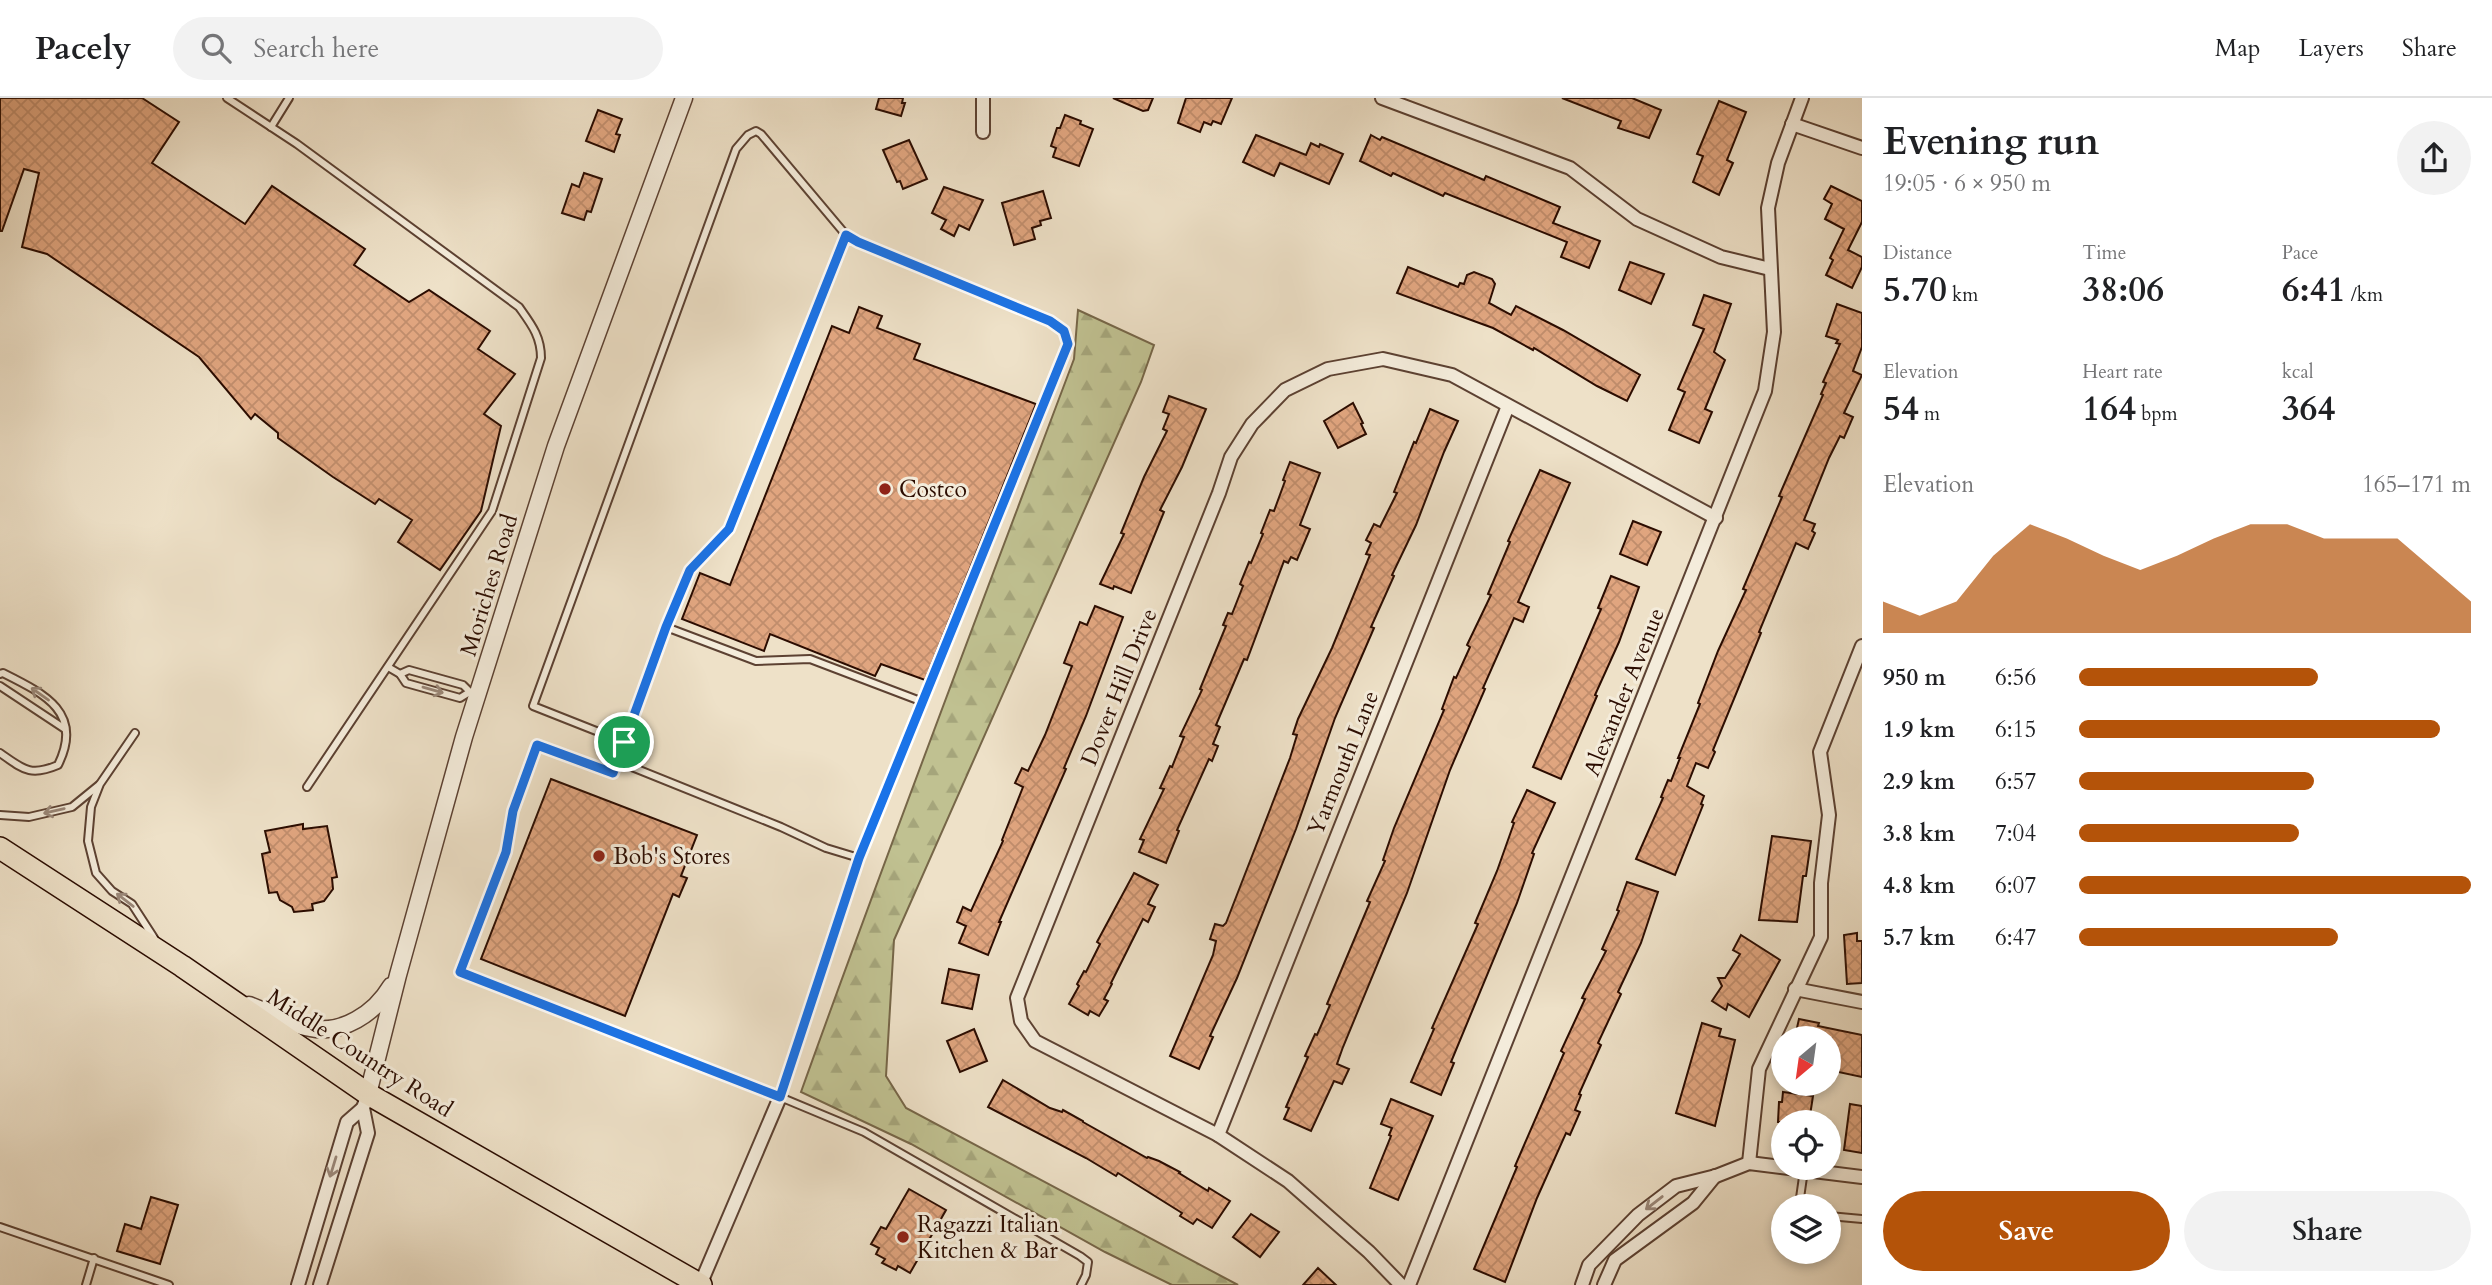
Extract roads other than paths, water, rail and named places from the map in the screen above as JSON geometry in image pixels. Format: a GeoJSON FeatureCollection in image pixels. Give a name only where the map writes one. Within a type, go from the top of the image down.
{"type":"FeatureCollection","features":[{"type":"Feature","properties":{"kind":"main road","name":"Middle Country Road"},"geometry":{"type":"LineString","coordinates":[[0,848],[225,996],[365,1101],[701,1285]]}},
{"type":"Feature","properties":{"kind":"street","name":"Moriches Road"},"geometry":{"type":"LineString","coordinates":[[365,1101],[464,737],[473,694],[556,446],[684,98]]}},
{"type":"Feature","properties":{"kind":"street"},"geometry":{"type":"LineString","coordinates":[[983,98],[983,132]]}},
{"type":"Feature","properties":{"kind":"street"},"geometry":{"type":"LineString","coordinates":[[1382,98],[1570,168],[1637,219],[1721,257],[1770,269]]}},
{"type":"Feature","properties":{"kind":"street","name":"Alexander Avenue"},"geometry":{"type":"LineString","coordinates":[[1409,1285],[1765,391],[1774,332],[1768,208],[1778,163],[1802,98]]}},
{"type":"Feature","properties":{"kind":"street"},"geometry":{"type":"LineString","coordinates":[[1792,124],[1862,148]]}},
{"type":"Feature","properties":{"kind":"street","name":"Dover Hill Drive"},"geometry":{"type":"LineString","coordinates":[[1401,1285],[1369,1252],[1288,1181],[1218,1135],[1035,1041],[1021,1021],[1017,998],[1231,457],[1252,424],[1285,390],[1328,369],[1383,359],[1452,375],[1716,518]]}},
{"type":"Feature","properties":{"kind":"street","name":"Yarmouth Lane"},"geometry":{"type":"LineString","coordinates":[[1218,1135],[1508,406]]}},
{"type":"Feature","properties":{"kind":"street"},"geometry":{"type":"LineString","coordinates":[[1749,1163],[1759,1069],[1821,937],[1821,883],[1829,816],[1819,752],[1862,646]]}},
{"type":"Feature","properties":{"kind":"street"},"geometry":{"type":"LineString","coordinates":[[225,996],[310,1028],[334,1028],[350,1024],[383,1000],[398,975]]}},
{"type":"Feature","properties":{"kind":"street"},"geometry":{"type":"LineString","coordinates":[[1795,989],[1862,1002]]}},
{"type":"Feature","properties":{"kind":"street"},"geometry":{"type":"LineString","coordinates":[[701,1285],[780,1097]]}},
{"type":"Feature","properties":{"kind":"street"},"geometry":{"type":"LineString","coordinates":[[298,1285],[347,1122],[365,1101]]}},
{"type":"Feature","properties":{"kind":"street"},"geometry":{"type":"LineString","coordinates":[[320,1285],[368,1133],[365,1101]]}},
{"type":"Feature","properties":{"kind":"street"},"geometry":{"type":"LineString","coordinates":[[1581,1285],[1590,1265],[1638,1215],[1676,1186],[1716,1176],[1749,1163],[1771,1166]]}},
{"type":"Feature","properties":{"kind":"street"},"geometry":{"type":"LineString","coordinates":[[1841,1174],[1862,1177]]}},
{"type":"Feature","properties":{"kind":"street"},"geometry":{"type":"LineString","coordinates":[[1604,1285],[1615,1260],[1693,1203],[1716,1176]]}},
{"type":"Feature","properties":{"kind":"lane"},"geometry":{"type":"LineString","coordinates":[[227,98],[519,307],[541,343],[541,358],[492,511],[307,787]]}},
{"type":"Feature","properties":{"kind":"lane"},"geometry":{"type":"LineString","coordinates":[[271,127],[289,98]]}},
{"type":"Feature","properties":{"kind":"lane"},"geometry":{"type":"LineString","coordinates":[[624,742],[533,706],[736,149],[748,135],[756,131],[846,235],[1050,321],[1064,331],[1068,344],[859,858],[780,1097]]}},
{"type":"Feature","properties":{"kind":"lane"},"geometry":{"type":"LineString","coordinates":[[846,235],[729,529],[690,570],[666,627],[613,773],[537,745],[513,811],[506,852],[460,972],[864,1132],[1080,1256],[1088,1262],[1081,1285]]}},
{"type":"Feature","properties":{"kind":"lane"},"geometry":{"type":"LineString","coordinates":[[666,627],[756,661],[810,659],[923,702]]}},
{"type":"Feature","properties":{"kind":"lane"},"geometry":{"type":"LineString","coordinates":[[388,667],[400,674],[406,682],[460,698],[473,694]]}},
{"type":"Feature","properties":{"kind":"lane"},"geometry":{"type":"LineString","coordinates":[[400,674],[409,670],[463,685],[473,694]]}},
{"type":"Feature","properties":{"kind":"lane"},"geometry":{"type":"LineString","coordinates":[[0,674],[24,683],[56,705],[64,715],[67,746],[58,765],[41,772],[23,768],[0,753]]}},
{"type":"Feature","properties":{"kind":"lane"},"geometry":{"type":"LineString","coordinates":[[0,686],[65,729]]}},
{"type":"Feature","properties":{"kind":"lane"},"geometry":{"type":"LineString","coordinates":[[135,733],[100,784],[91,807],[88,841],[96,873],[112,891],[132,904],[165,955]]}},
{"type":"Feature","properties":{"kind":"lane"},"geometry":{"type":"LineString","coordinates":[[617,761],[781,827],[825,848],[859,858]]}},
{"type":"Feature","properties":{"kind":"lane"},"geometry":{"type":"LineString","coordinates":[[0,815],[29,817],[72,807],[100,784]]}},
{"type":"Feature","properties":{"kind":"lane"},"geometry":{"type":"LineString","coordinates":[[1841,1217],[1862,1219]]}},
{"type":"Feature","properties":{"kind":"lane"},"geometry":{"type":"LineString","coordinates":[[0,1227],[169,1285]]}},
{"type":"Feature","properties":{"kind":"lane"},"geometry":{"type":"LineString","coordinates":[[86,1285],[94,1258]]}},
{"type":"Feature","properties":{"kind":"place","name":"Costco"},"geometry":{"type":"Point","coordinates":[885,489]}},
{"type":"Feature","properties":{"kind":"place","name":"Bob's Stores"},"geometry":{"type":"Point","coordinates":[599,856]}},
{"type":"Feature","properties":{"kind":"place","name":"Ragazzi Italian Kitchen & Bar"},"geometry":{"type":"Point","coordinates":[903,1237]}}]}
